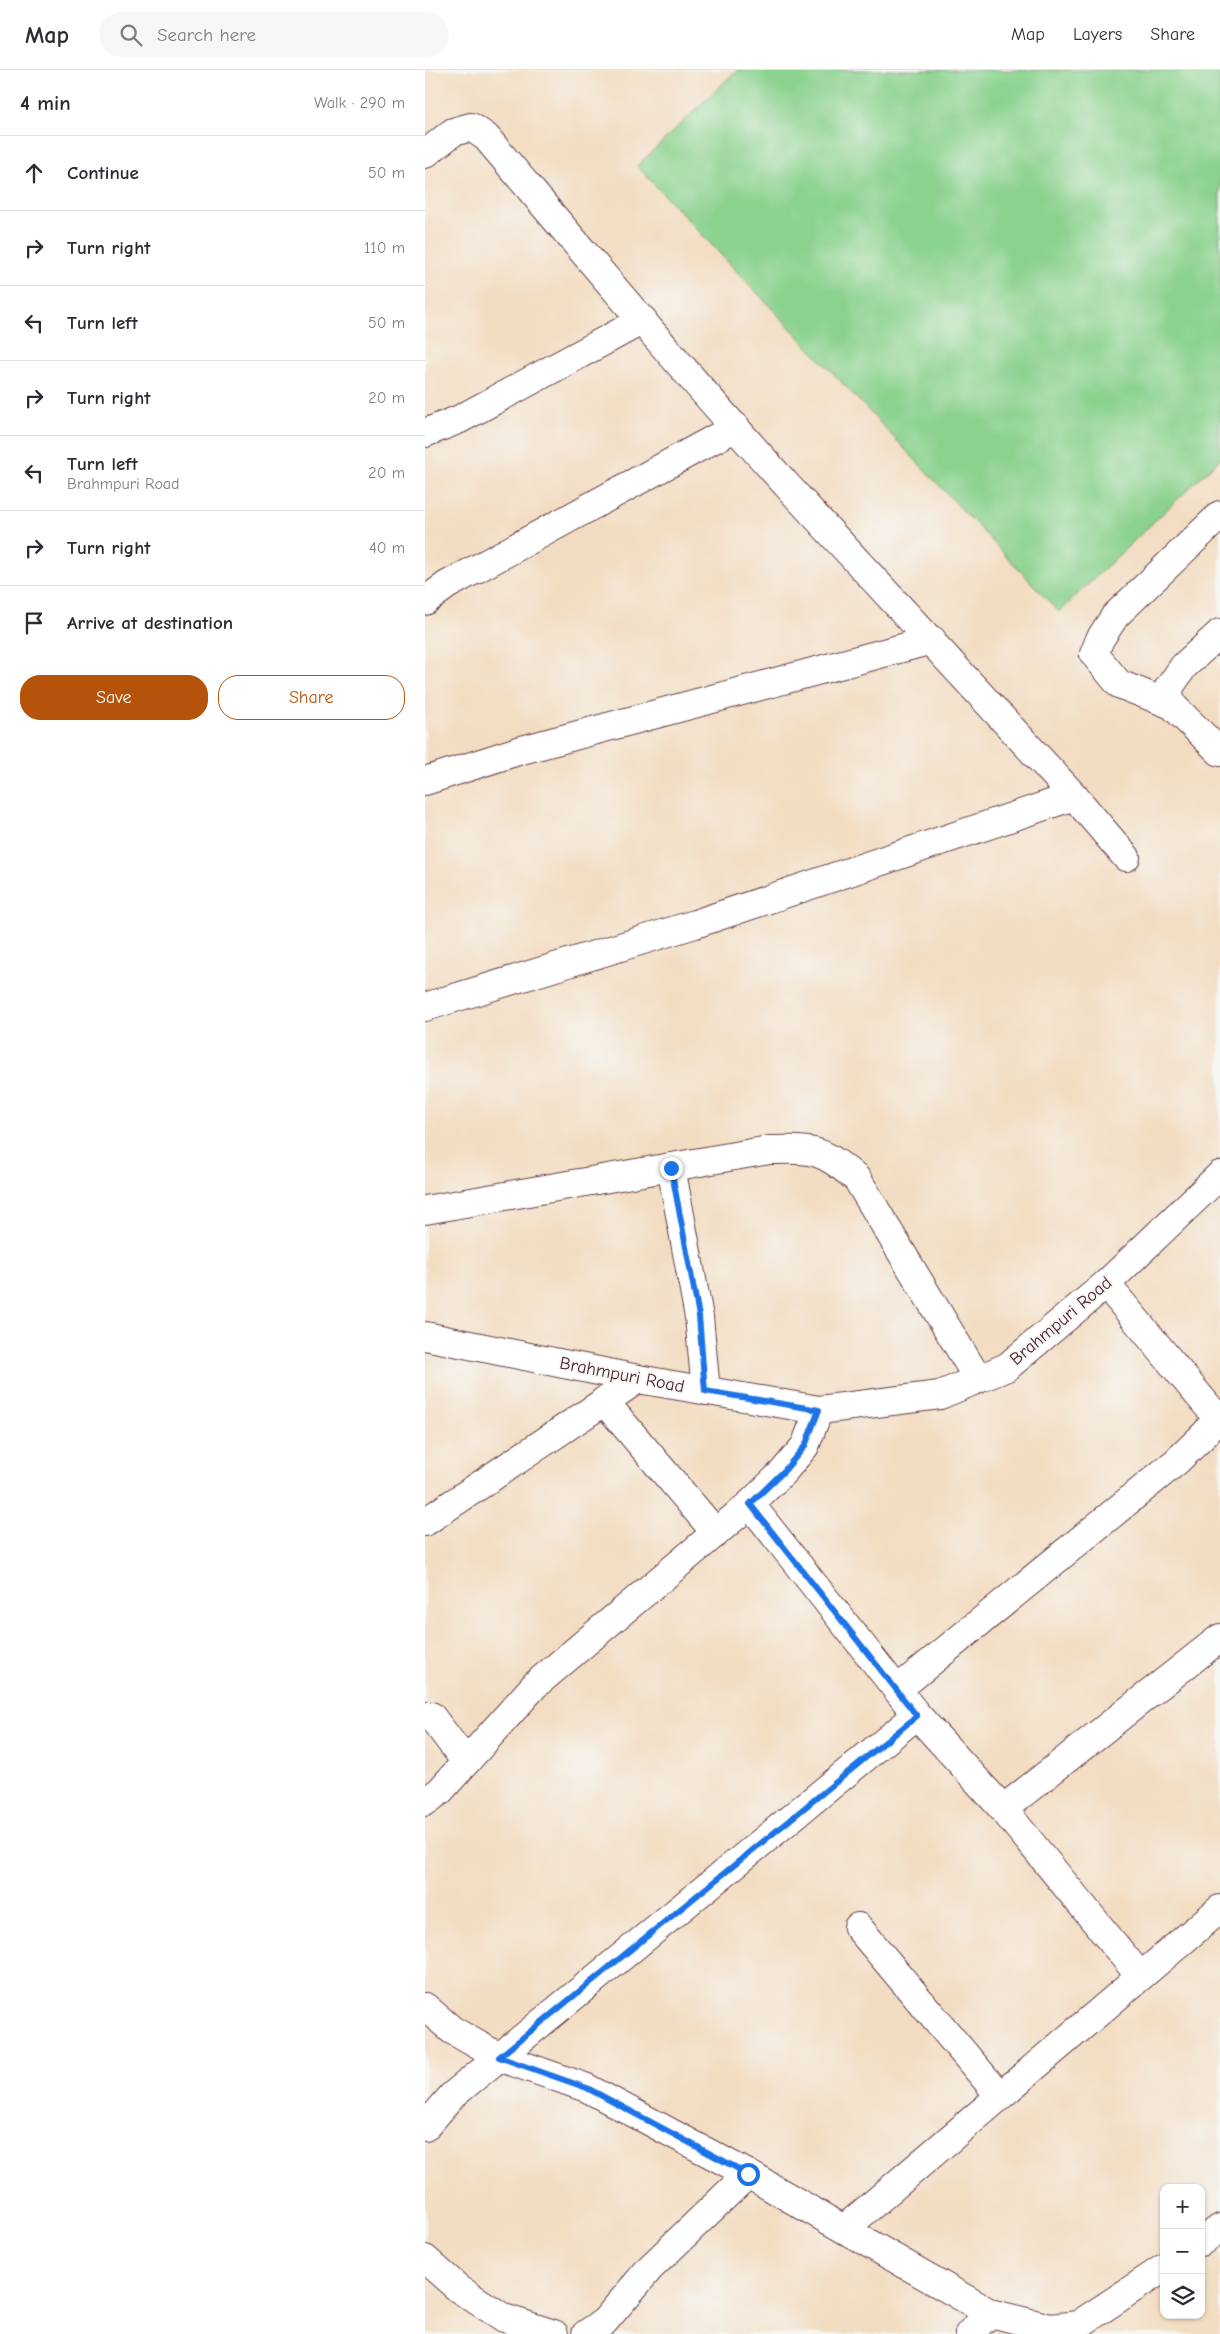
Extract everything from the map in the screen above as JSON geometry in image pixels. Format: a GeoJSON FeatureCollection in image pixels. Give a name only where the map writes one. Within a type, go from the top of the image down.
{"type":"FeatureCollection","features":[{"type":"Feature","properties":{"kind":"street"},"geometry":{"type":"LineString","coordinates":[[425,154],[453,132],[471,127],[486,137],[736,427],[1074,796],[1126,857]]}},
{"type":"Feature","properties":{"kind":"street"},"geometry":{"type":"LineString","coordinates":[[425,433],[460,419],[643,320]]}},
{"type":"Feature","properties":{"kind":"street"},"geometry":{"type":"LineString","coordinates":[[425,601],[447,585],[736,427]]}},
{"type":"Feature","properties":{"kind":"street"},"geometry":{"type":"LineString","coordinates":[[1220,515],[1115,616],[1100,639],[1094,654],[1119,684],[1172,705],[1220,752]]}},
{"type":"Feature","properties":{"kind":"street"},"geometry":{"type":"LineString","coordinates":[[1172,705],[1169,689],[1174,681],[1184,666],[1220,633]]}},
{"type":"Feature","properties":{"kind":"street"},"geometry":{"type":"LineString","coordinates":[[425,781],[518,751],[932,640]]}},
{"type":"Feature","properties":{"kind":"street"},"geometry":{"type":"LineString","coordinates":[[425,1006],[695,924],[1074,796]]}},
{"type":"Feature","properties":{"kind":"street"},"geometry":{"type":"LineString","coordinates":[[425,1210],[769,1150],[806,1149],[831,1157],[857,1179],[978,1379]]}},
{"type":"Feature","properties":{"kind":"street"},"geometry":{"type":"LineString","coordinates":[[671,1168],[699,1316],[705,1391]]}},
{"type":"Feature","properties":{"kind":"street","name":"Brahmpuri Road"},"geometry":{"type":"LineString","coordinates":[[425,1336],[638,1379],[819,1410],[940,1395],[1007,1367],[1106,1284],[1220,1175]]}},
{"type":"Feature","properties":{"kind":"street"},"geometry":{"type":"LineString","coordinates":[[898,1689],[1177,1461],[1206,1433],[1219,1417],[1106,1284]]}},
{"type":"Feature","properties":{"kind":"street"},"geometry":{"type":"LineString","coordinates":[[425,1522],[638,1379]]}},
{"type":"Feature","properties":{"kind":"street"},"geometry":{"type":"LineString","coordinates":[[604,1401],[716,1533]]}},
{"type":"Feature","properties":{"kind":"street"},"geometry":{"type":"LineString","coordinates":[[425,1802],[440,1791],[535,1685],[750,1504],[784,1471],[805,1446],[819,1410]]}},
{"type":"Feature","properties":{"kind":"street"},"geometry":{"type":"LineString","coordinates":[[750,1504],[898,1689],[917,1716],[1003,1809],[1140,1976]]}},
{"type":"Feature","properties":{"kind":"street"},"geometry":{"type":"LineString","coordinates":[[1003,1809],[1220,1638]]}},
{"type":"Feature","properties":{"kind":"street"},"geometry":{"type":"LineString","coordinates":[[425,1716],[431,1716],[466,1762]]}},
{"type":"Feature","properties":{"kind":"street"},"geometry":{"type":"LineString","coordinates":[[425,2127],[453,2096],[499,2057],[917,1716]]}},
{"type":"Feature","properties":{"kind":"street"},"geometry":{"type":"LineString","coordinates":[[844,2229],[1140,1976],[1218,1916]]}},
{"type":"Feature","properties":{"kind":"street"},"geometry":{"type":"LineString","coordinates":[[858,1927],[999,2095]]}},
{"type":"Feature","properties":{"kind":"street"},"geometry":{"type":"LineString","coordinates":[[425,2007],[452,2030],[499,2057],[587,2088],[748,2174],[990,2314],[1051,2328],[1078,2325],[1160,2271]]}},
{"type":"Feature","properties":{"kind":"street"},"geometry":{"type":"LineString","coordinates":[[586,2334],[604,2322],[650,2268],[748,2174]]}},
{"type":"Feature","properties":{"kind":"street"},"geometry":{"type":"LineString","coordinates":[[1205,2239],[1220,2228]]}},
{"type":"Feature","properties":{"kind":"street"},"geometry":{"type":"LineString","coordinates":[[425,2259],[459,2289],[505,2318],[554,2334]]}},
{"type":"Feature","properties":{"kind":"street"},"geometry":{"type":"LineString","coordinates":[[969,2334],[990,2314]]}},
{"type":"Feature","properties":{"kind":"green space"},"geometry":{"type":"Polygon","coordinates":[[[737,70],[1220,70],[1220,459],[1059,612],[637,166],[737,70]]]}},
{"type":"Feature","properties":{"kind":"route"},"geometry":{"type":"LineString","coordinates":[[671,1168],[699,1316],[705,1391],[819,1410],[805,1446],[784,1471],[750,1504],[898,1689],[917,1716],[499,2057],[587,2088],[748,2174]]}}]}
